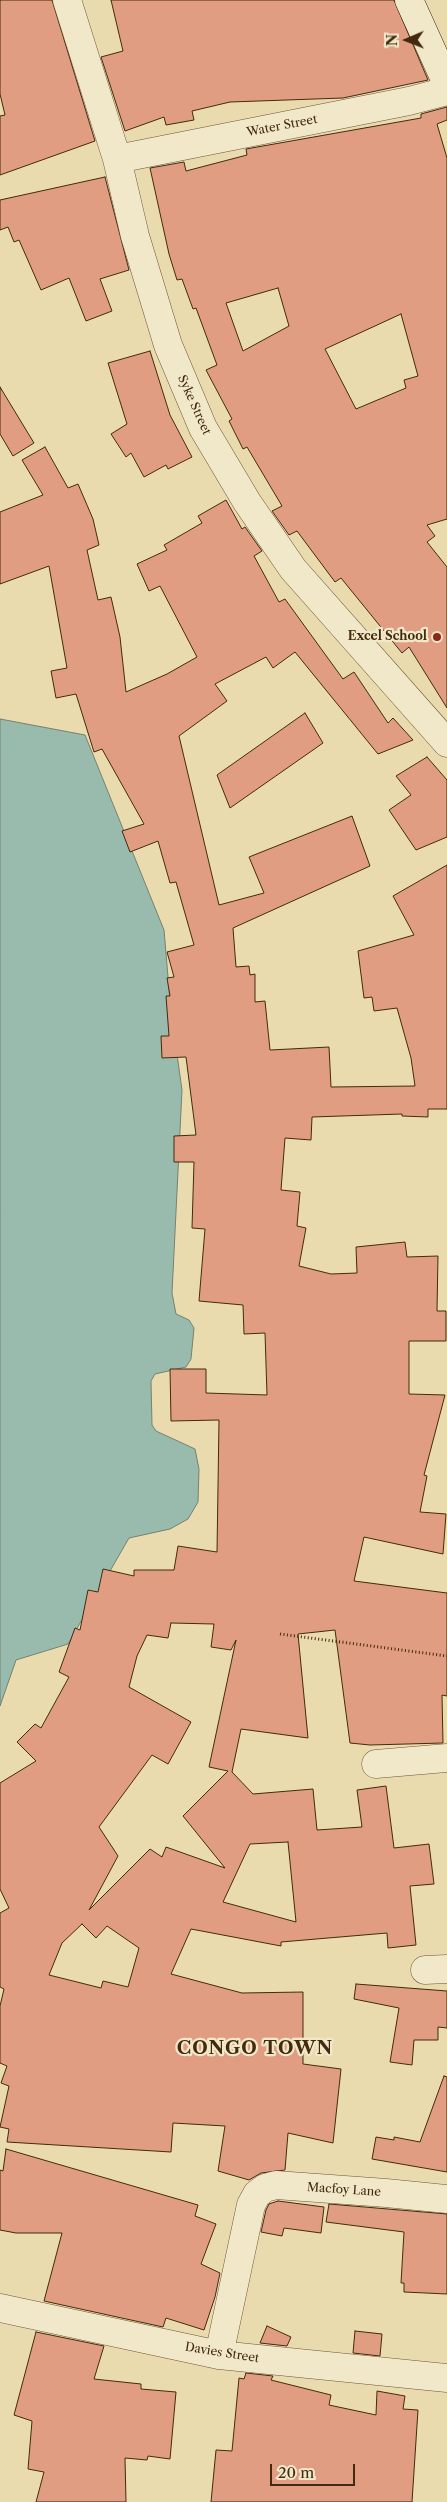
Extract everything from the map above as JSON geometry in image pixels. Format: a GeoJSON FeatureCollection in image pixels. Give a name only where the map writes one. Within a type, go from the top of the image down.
{"type":"FeatureCollection","features":[{"type":"Feature","properties":{"kind":"street","name":"Syke Street"},"geometry":{"type":"LineString","coordinates":[[67,0],[117,159],[135,236],[168,345],[203,428],[246,502],[293,569],[447,744]]}},
{"type":"Feature","properties":{"kind":"street"},"geometry":{"type":"LineString","coordinates":[[409,0],[447,84]]}},
{"type":"Feature","properties":{"kind":"street","name":"Water Street"},"geometry":{"type":"LineString","coordinates":[[117,159],[409,101],[447,91]]}},
{"type":"Feature","properties":{"kind":"street"},"geometry":{"type":"LineString","coordinates":[[376,1764],[447,1758]]}},
{"type":"Feature","properties":{"kind":"street","name":"Macfoy Lane"},"geometry":{"type":"LineString","coordinates":[[219,2355],[251,2205],[257,2194],[265,2188],[276,2186],[386,2192],[447,2199]]}},
{"type":"Feature","properties":{"kind":"street","name":"Davies Street"},"geometry":{"type":"LineString","coordinates":[[0,2308],[219,2355],[447,2378]]}},
{"type":"Feature","properties":{"kind":"path"},"geometry":{"type":"LineString","coordinates":[[280,1634],[447,1656]]}},
{"type":"Feature","properties":{"kind":"shaded area"},"geometry":{"type":"Polygon","coordinates":[[[0,719],[85,735],[164,930],[171,1012],[182,1090],[172,1293],[176,1314],[189,1320],[194,1328],[191,1359],[186,1367],[155,1374],[151,1381],[152,1425],[156,1431],[195,1449],[199,1469],[198,1502],[188,1519],[170,1529],[129,1538],[68,1644],[16,1660],[0,1706],[0,719]]]}},
{"type":"Feature","properties":{"kind":"building"},"geometry":{"type":"Polygon","coordinates":[[[0,0],[52,0],[95,141],[0,175],[0,116],[5,115],[0,94],[0,0]]]}},
{"type":"Feature","properties":{"kind":"building"},"geometry":{"type":"Polygon","coordinates":[[[111,0],[394,0],[428,80],[343,98],[230,102],[192,111],[194,120],[166,125],[164,117],[125,131],[101,57],[123,51],[111,0]]]}},
{"type":"Feature","properties":{"kind":"building"},"geometry":{"type":"Polygon","coordinates":[[[447,107],[447,120],[437,124],[447,158],[447,519],[427,525],[435,536],[427,542],[447,567],[447,708],[409,647],[402,653],[341,578],[335,582],[297,531],[289,535],[272,511],[282,506],[247,447],[243,449],[229,421],[232,419],[206,370],[217,365],[196,308],[193,309],[182,279],[177,280],[169,254],[150,168],[184,162],[186,171],[247,155],[246,149],[421,118],[421,114],[447,107]],[[278,288],[226,303],[243,351],[289,326],[278,288]],[[401,314],[325,349],[356,409],[406,388],[404,380],[418,376],[401,314]]]}},
{"type":"Feature","properties":{"kind":"building"},"geometry":{"type":"Polygon","coordinates":[[[105,177],[129,270],[100,279],[112,311],[86,321],[69,278],[41,290],[19,240],[14,242],[8,227],[0,230],[0,200],[105,177]]]}},
{"type":"Feature","properties":{"kind":"building"},"geometry":{"type":"Polygon","coordinates":[[[150,351],[170,415],[192,457],[168,469],[166,465],[144,477],[131,453],[126,457],[111,434],[127,424],[108,363],[150,351]]]}},
{"type":"Feature","properties":{"kind":"building"},"geometry":{"type":"Polygon","coordinates":[[[0,387],[34,443],[13,456],[0,434],[0,387]]]}},
{"type":"Feature","properties":{"kind":"building"},"geometry":{"type":"Polygon","coordinates":[[[45,447],[68,488],[78,484],[93,519],[99,545],[87,550],[98,600],[111,597],[120,637],[126,692],[167,674],[197,657],[160,586],[149,591],[137,564],[167,550],[164,545],[202,523],[198,516],[226,500],[242,529],[245,527],[262,551],[254,556],[279,602],[285,599],[343,679],[354,672],[388,723],[393,718],[413,740],[378,754],[295,652],[273,668],[266,657],[215,684],[227,701],[179,736],[219,905],[264,893],[249,857],[352,816],[370,866],[233,928],[236,967],[249,966],[250,975],[255,974],[255,1002],[265,1001],[270,1050],[329,1047],[331,1087],[415,1086],[411,1058],[397,1008],[374,1011],[372,997],[364,998],[358,951],[414,935],[393,896],[447,865],[447,1109],[428,1109],[428,1117],[402,1116],[402,1114],[312,1117],[311,1140],[285,1138],[281,1190],[300,1192],[297,1226],[306,1228],[299,1266],[331,1274],[357,1273],[356,1247],[405,1242],[407,1257],[438,1256],[437,1311],[446,1311],[446,1341],[409,1341],[409,1394],[445,1395],[424,1475],[427,1476],[420,1512],[446,1514],[443,1554],[364,1537],[354,1581],[447,1593],[447,1696],[442,1695],[443,1743],[370,1745],[350,1743],[335,1630],[298,1634],[308,1738],[241,1729],[232,1772],[253,1794],[313,1789],[317,1830],[362,1827],[357,1790],[386,1786],[394,1848],[429,1844],[434,1884],[410,1886],[416,1945],[388,1948],[387,1933],[281,1942],[281,1946],[191,1929],[171,1974],[242,1993],[303,1992],[303,2064],[341,2069],[333,2143],[288,2133],[285,2170],[261,2173],[249,2180],[218,2171],[225,2126],[173,2123],[171,2152],[7,2142],[9,2129],[0,2127],[9,2086],[1,2083],[7,2066],[0,2063],[0,2006],[4,1989],[0,1987],[0,1913],[9,1908],[0,1889],[0,1783],[36,1761],[17,1742],[35,1724],[41,1728],[69,1677],[59,1672],[75,1628],[80,1630],[88,1590],[98,1592],[103,1569],[134,1576],[134,1570],[174,1570],[178,1546],[217,1552],[219,1420],[171,1421],[170,1369],[206,1369],[206,1393],[267,1395],[265,1333],[244,1334],[243,1305],[199,1301],[205,1229],[192,1228],[194,1162],[174,1162],[174,1136],[196,1135],[186,1057],[162,1058],[161,1036],[169,1036],[166,996],[170,996],[167,978],[174,977],[167,952],[194,945],[176,882],[170,883],[158,841],[130,852],[122,831],[144,824],[102,749],[94,752],[76,694],[56,698],[51,671],[67,668],[49,566],[0,584],[0,512],[43,495],[22,460],[45,447]],[[171,1623],[168,1638],[147,1635],[137,1656],[129,1687],[191,1722],[168,1764],[152,1755],[99,1827],[118,1856],[89,1910],[150,1849],[162,1857],[166,1847],[225,1868],[183,1816],[228,1771],[209,1767],[236,1640],[231,1650],[211,1647],[214,1624],[171,1623]],[[288,1842],[250,1844],[223,1902],[296,1922],[288,1842]],[[82,1924],[62,1943],[49,1975],[101,1988],[103,1981],[128,1987],[139,1948],[107,1926],[96,1938],[82,1924]]]}},
{"type":"Feature","properties":{"kind":"building"},"geometry":{"type":"Polygon","coordinates":[[[305,713],[323,743],[230,808],[217,775],[305,713]]]}},
{"type":"Feature","properties":{"kind":"building"},"geometry":{"type":"Polygon","coordinates":[[[427,757],[447,780],[447,837],[416,850],[389,810],[411,795],[396,776],[427,757]]]}},
{"type":"Feature","properties":{"kind":"building"},"geometry":{"type":"Polygon","coordinates":[[[356,1984],[447,1991],[447,2028],[438,2027],[438,2040],[414,2040],[412,2065],[390,2062],[399,2008],[354,1999],[356,1984]]]}},
{"type":"Feature","properties":{"kind":"building"},"geometry":{"type":"Polygon","coordinates":[[[444,2076],[447,2077],[447,2172],[372,2159],[376,2137],[394,2140],[394,2137],[420,2142],[444,2076]]]}},
{"type":"Feature","properties":{"kind":"building"},"geometry":{"type":"Polygon","coordinates":[[[6,2149],[198,2205],[195,2216],[216,2224],[201,2264],[220,2273],[215,2297],[204,2330],[166,2318],[163,2327],[44,2301],[62,2233],[16,2233],[0,2230],[0,2170],[3,2171],[6,2149]]]}},
{"type":"Feature","properties":{"kind":"building"},"geometry":{"type":"Polygon","coordinates":[[[278,2201],[324,2207],[321,2233],[284,2228],[282,2236],[261,2232],[269,2204],[278,2201]]]}},
{"type":"Feature","properties":{"kind":"building"},"geometry":{"type":"Polygon","coordinates":[[[329,2204],[447,2214],[447,2294],[404,2292],[404,2283],[401,2283],[404,2232],[326,2222],[329,2204]]]}},
{"type":"Feature","properties":{"kind":"building"},"geometry":{"type":"Polygon","coordinates":[[[267,2326],[291,2337],[287,2346],[260,2343],[267,2326]]]}},
{"type":"Feature","properties":{"kind":"building"},"geometry":{"type":"Polygon","coordinates":[[[355,2331],[382,2334],[380,2356],[353,2353],[355,2331]]]}},
{"type":"Feature","properties":{"kind":"building"},"geometry":{"type":"Polygon","coordinates":[[[36,2332],[104,2346],[94,2379],[141,2384],[141,2389],[176,2392],[170,2459],[148,2456],[147,2460],[125,2458],[126,2502],[36,2502],[44,2472],[28,2469],[32,2421],[14,2415],[36,2332]]]}},
{"type":"Feature","properties":{"kind":"building"},"geometry":{"type":"Polygon","coordinates":[[[246,2373],[273,2376],[271,2380],[331,2395],[329,2405],[376,2415],[377,2391],[405,2396],[403,2409],[418,2410],[412,2502],[211,2502],[216,2450],[232,2451],[239,2378],[244,2379],[246,2373]]]}},
{"type":"Feature","properties":{"kind":"place","name":"Excel School"},"geometry":{"type":"Point","coordinates":[437,637]}},
{"type":"Feature","properties":{"kind":"district","name":"CONGO TOWN"},"geometry":{"type":"Point","coordinates":[255,2049]}}]}
